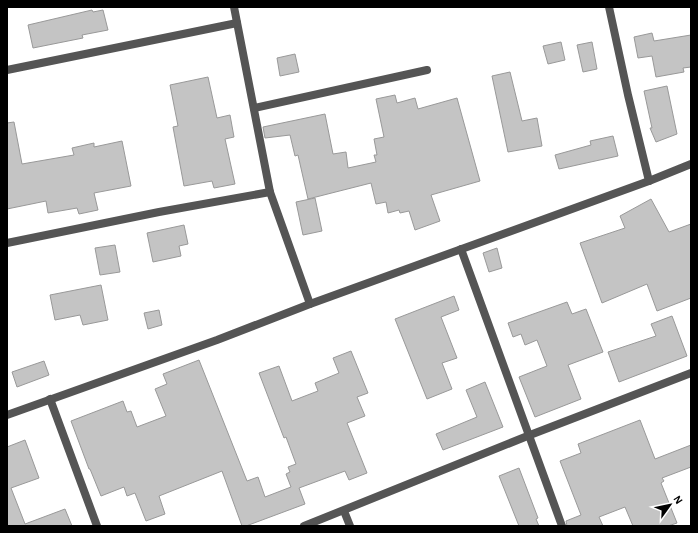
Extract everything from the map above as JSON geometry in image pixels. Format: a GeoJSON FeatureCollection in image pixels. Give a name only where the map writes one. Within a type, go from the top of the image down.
{"type":"FeatureCollection","features":[{"type":"Feature","properties":{"kind":"street"},"geometry":{"type":"LineString","coordinates":[[234,7],[270,192],[310,304]]}},
{"type":"Feature","properties":{"kind":"street"},"geometry":{"type":"LineString","coordinates":[[609,7],[649,181]]}},
{"type":"Feature","properties":{"kind":"street"},"geometry":{"type":"LineString","coordinates":[[7,70],[237,23]]}},
{"type":"Feature","properties":{"kind":"street"},"geometry":{"type":"LineString","coordinates":[[254,108],[427,70]]}},
{"type":"Feature","properties":{"kind":"street"},"geometry":{"type":"LineString","coordinates":[[7,415],[216,340],[461,248],[649,181],[691,164]]}},
{"type":"Feature","properties":{"kind":"street"},"geometry":{"type":"LineString","coordinates":[[7,243],[159,212],[270,192]]}},
{"type":"Feature","properties":{"kind":"street"},"geometry":{"type":"LineString","coordinates":[[461,248],[562,526]]}},
{"type":"Feature","properties":{"kind":"street"},"geometry":{"type":"LineString","coordinates":[[304,526],[530,435],[691,373]]}},
{"type":"Feature","properties":{"kind":"street"},"geometry":{"type":"LineString","coordinates":[[50,399],[97,526]]}},
{"type":"Feature","properties":{"kind":"street"},"geometry":{"type":"LineString","coordinates":[[344,511],[350,526]]}},
{"type":"Feature","properties":{"kind":"building"},"geometry":{"type":"Polygon","coordinates":[[[92,10],[93,12],[103,10],[108,30],[82,35],[83,38],[33,48],[28,25],[92,10]]]}},
{"type":"Feature","properties":{"kind":"building"},"geometry":{"type":"Polygon","coordinates":[[[652,33],[654,41],[691,35],[691,67],[683,68],[684,72],[656,77],[652,56],[638,58],[634,37],[652,33]]]}},
{"type":"Feature","properties":{"kind":"building"},"geometry":{"type":"Polygon","coordinates":[[[561,42],[565,60],[548,64],[543,46],[561,42]]]}},
{"type":"Feature","properties":{"kind":"building"},"geometry":{"type":"Polygon","coordinates":[[[592,42],[597,69],[583,72],[577,45],[592,42]]]}},
{"type":"Feature","properties":{"kind":"building"},"geometry":{"type":"Polygon","coordinates":[[[295,54],[299,72],[280,76],[277,58],[295,54]]]}},
{"type":"Feature","properties":{"kind":"building"},"geometry":{"type":"Polygon","coordinates":[[[510,72],[522,121],[537,118],[542,146],[508,152],[492,76],[510,72]]]}},
{"type":"Feature","properties":{"kind":"building"},"geometry":{"type":"Polygon","coordinates":[[[208,77],[217,118],[230,115],[234,137],[225,139],[235,184],[214,188],[212,181],[184,186],[173,127],[178,126],[170,85],[208,77]]]}},
{"type":"Feature","properties":{"kind":"building"},"geometry":{"type":"Polygon","coordinates":[[[667,86],[677,134],[656,142],[650,128],[652,128],[644,91],[667,86]]]}},
{"type":"Feature","properties":{"kind":"building"},"geometry":{"type":"Polygon","coordinates":[[[395,95],[397,103],[415,98],[418,109],[457,98],[480,181],[431,195],[440,221],[415,230],[409,211],[400,213],[399,210],[388,213],[386,202],[376,204],[371,183],[308,199],[298,155],[295,156],[290,135],[265,138],[263,127],[325,114],[333,154],[346,152],[348,168],[376,162],[374,155],[377,155],[374,139],[384,137],[376,99],[395,95]]]}},
{"type":"Feature","properties":{"kind":"building"},"geometry":{"type":"Polygon","coordinates":[[[14,122],[22,164],[74,155],[72,148],[94,143],[94,147],[122,141],[131,186],[94,193],[98,210],[79,214],[77,208],[48,213],[46,201],[7,209],[7,123],[14,122]]]}},
{"type":"Feature","properties":{"kind":"building"},"geometry":{"type":"Polygon","coordinates":[[[613,136],[618,156],[559,169],[555,155],[591,145],[590,141],[613,136]]]}},
{"type":"Feature","properties":{"kind":"building"},"geometry":{"type":"Polygon","coordinates":[[[315,198],[322,231],[303,235],[296,202],[315,198]]]}},
{"type":"Feature","properties":{"kind":"building"},"geometry":{"type":"Polygon","coordinates":[[[651,199],[669,232],[691,224],[691,298],[657,311],[647,284],[602,303],[580,243],[625,228],[620,216],[651,199]]]}},
{"type":"Feature","properties":{"kind":"building"},"geometry":{"type":"Polygon","coordinates":[[[184,225],[188,244],[179,246],[181,256],[153,262],[147,233],[184,225]]]}},
{"type":"Feature","properties":{"kind":"building"},"geometry":{"type":"Polygon","coordinates":[[[115,245],[120,272],[100,275],[95,248],[115,245]]]}},
{"type":"Feature","properties":{"kind":"building"},"geometry":{"type":"Polygon","coordinates":[[[497,248],[502,268],[489,272],[483,253],[497,248]]]}},
{"type":"Feature","properties":{"kind":"building"},"geometry":{"type":"Polygon","coordinates":[[[101,285],[108,320],[83,325],[80,315],[55,320],[50,295],[101,285]]]}},
{"type":"Feature","properties":{"kind":"building"},"geometry":{"type":"Polygon","coordinates":[[[454,296],[459,310],[441,317],[457,358],[442,363],[452,389],[427,399],[395,319],[454,296]]]}},
{"type":"Feature","properties":{"kind":"building"},"geometry":{"type":"Polygon","coordinates":[[[567,302],[572,314],[586,309],[603,352],[568,365],[581,399],[535,417],[519,377],[547,366],[537,340],[525,345],[521,334],[513,337],[508,323],[567,302]]]}},
{"type":"Feature","properties":{"kind":"building"},"geometry":{"type":"Polygon","coordinates":[[[159,310],[162,325],[148,329],[144,313],[159,310]]]}},
{"type":"Feature","properties":{"kind":"building"},"geometry":{"type":"Polygon","coordinates":[[[672,316],[687,356],[619,382],[608,352],[656,336],[651,324],[672,316]]]}},
{"type":"Feature","properties":{"kind":"building"},"geometry":{"type":"Polygon","coordinates":[[[351,351],[368,393],[357,397],[365,416],[347,423],[367,473],[349,480],[345,471],[299,488],[305,504],[246,526],[242,526],[222,471],[159,496],[165,514],[146,521],[135,493],[127,496],[124,487],[101,496],[71,421],[123,401],[127,412],[131,411],[137,427],[166,416],[155,389],[167,384],[163,374],[199,360],[247,481],[258,477],[265,497],[291,487],[286,474],[290,472],[288,467],[296,464],[286,437],[284,438],[259,373],[279,366],[292,401],[318,391],[315,383],[339,373],[333,358],[351,351]]]}},
{"type":"Feature","properties":{"kind":"building"},"geometry":{"type":"Polygon","coordinates":[[[44,361],[49,375],[17,387],[12,372],[44,361]]]}},
{"type":"Feature","properties":{"kind":"building"},"geometry":{"type":"Polygon","coordinates":[[[485,382],[503,427],[443,450],[436,434],[477,417],[466,390],[485,382]]]}},
{"type":"Feature","properties":{"kind":"building"},"geometry":{"type":"Polygon","coordinates":[[[640,420],[655,459],[691,445],[691,467],[662,478],[664,481],[661,483],[677,523],[668,526],[633,526],[625,507],[599,517],[603,526],[567,526],[566,521],[581,515],[560,461],[581,453],[578,444],[640,420]]]}},
{"type":"Feature","properties":{"kind":"building"},"geometry":{"type":"Polygon","coordinates":[[[25,440],[39,478],[11,488],[25,524],[65,509],[72,526],[7,526],[7,447],[25,440]]]}},
{"type":"Feature","properties":{"kind":"building"},"geometry":{"type":"Polygon","coordinates":[[[519,468],[538,518],[536,519],[539,526],[519,526],[499,476],[519,468]]]}}]}
